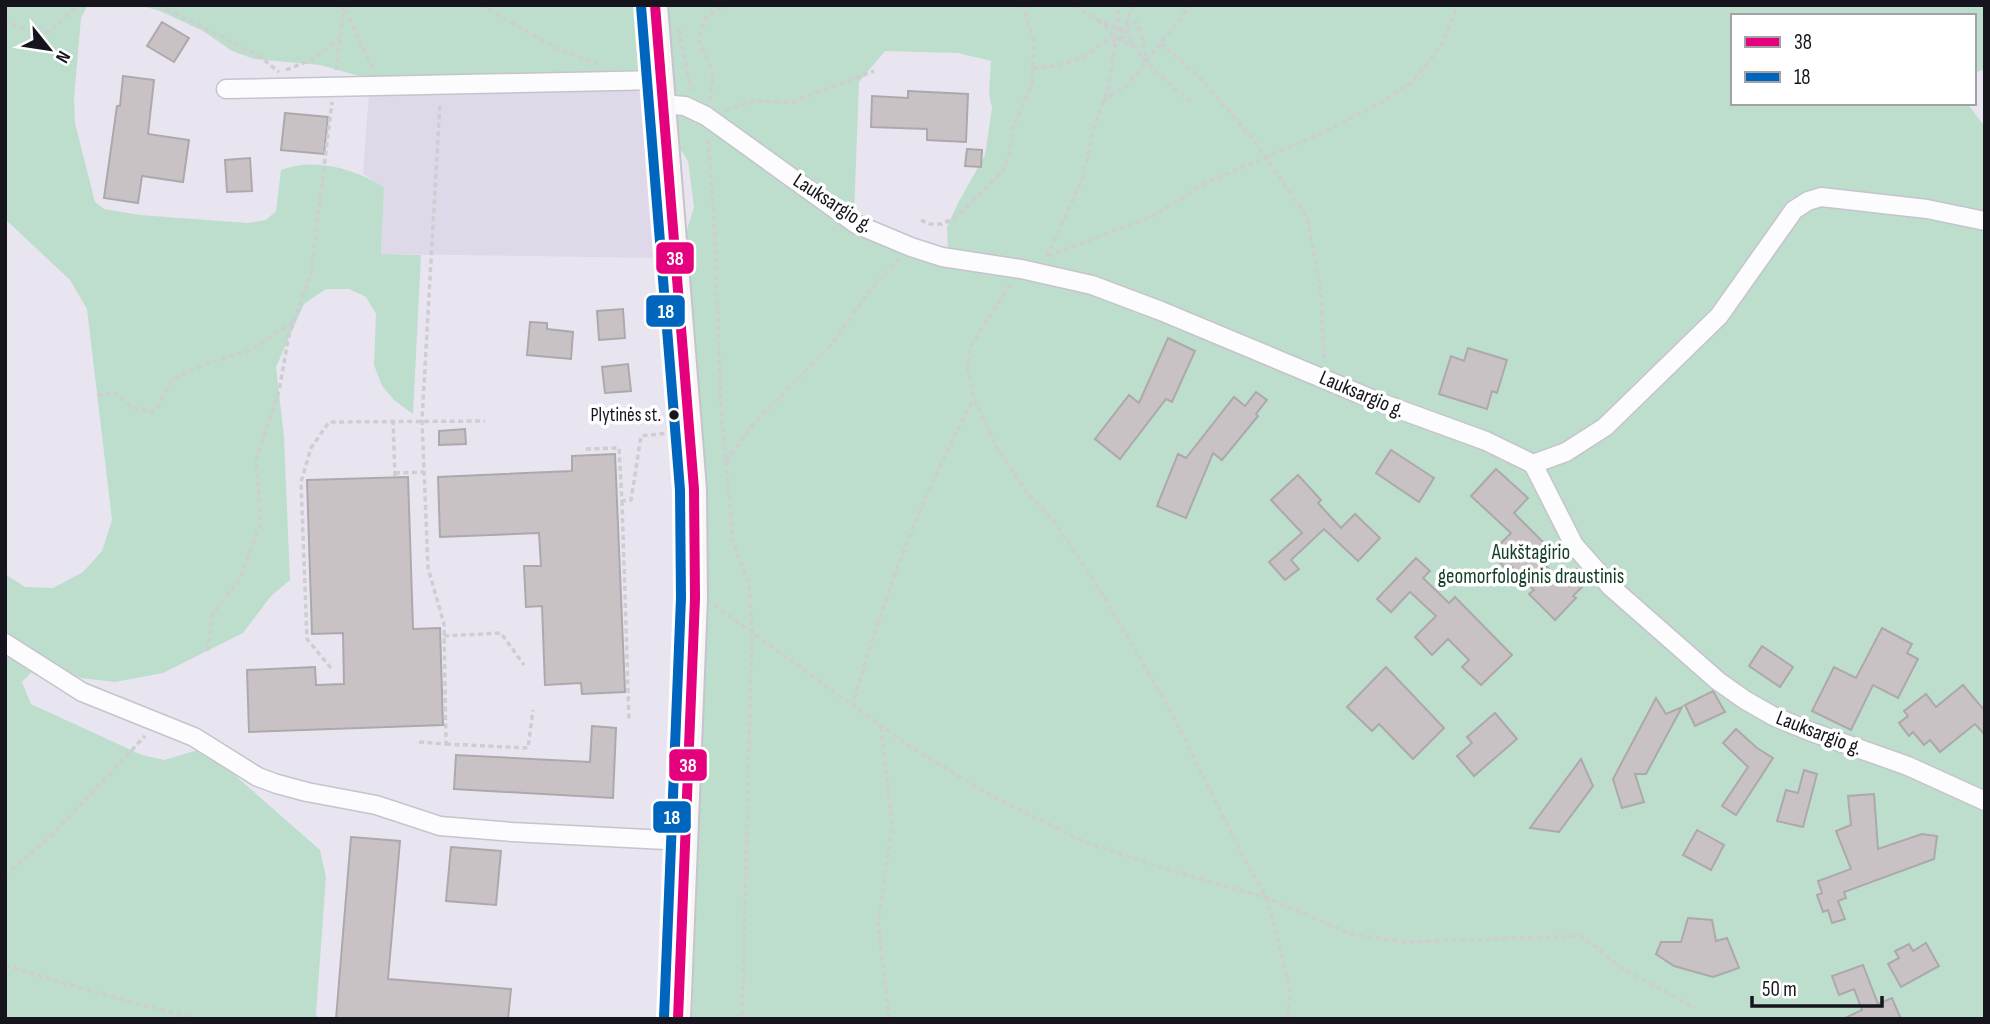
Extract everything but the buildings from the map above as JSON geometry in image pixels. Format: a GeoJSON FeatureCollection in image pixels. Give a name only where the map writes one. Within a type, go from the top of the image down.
{"type":"FeatureCollection","features":[{"type":"Feature","properties":{"kind":"main road"},"geometry":{"type":"LineString","coordinates":[[655,5],[694,489],[695,598],[678,1019]]}},
{"type":"Feature","properties":{"kind":"street","name":"Lauksargio g."},"geometry":{"type":"LineString","coordinates":[[226,89],[441,85],[662,92],[706,116],[856,224],[942,257],[1021,269],[1092,285],[1326,378],[1379,402],[1486,441],[1533,464],[1574,545],[1611,587],[1718,681],[1745,701],[1773,716],[1908,766],[1985,801]]}},
{"type":"Feature","properties":{"kind":"street"},"geometry":{"type":"LineString","coordinates":[[1533,464],[1566,452],[1605,426],[1719,316],[1780,227],[1794,210],[1808,201],[1821,197],[1927,209],[1985,221]]}},
{"type":"Feature","properties":{"kind":"street"},"geometry":{"type":"LineString","coordinates":[[5,643],[82,692],[194,737],[258,777],[277,784],[376,805],[440,826],[685,841]]}},
{"type":"Feature","properties":{"kind":"path"},"geometry":{"type":"LineString","coordinates":[[5,20],[19,28],[49,32],[79,5]]}},
{"type":"Feature","properties":{"kind":"path"},"geometry":{"type":"LineString","coordinates":[[159,5],[259,56],[280,72],[312,60],[340,39]]}},
{"type":"Feature","properties":{"kind":"path"},"geometry":{"type":"LineString","coordinates":[[481,5],[554,47],[605,67]]}},
{"type":"Feature","properties":{"kind":"path"},"geometry":{"type":"LineString","coordinates":[[725,5],[706,19],[698,39],[713,73],[712,94],[706,116],[715,216],[721,405],[733,542],[748,584],[752,631],[742,1019]]}},
{"type":"Feature","properties":{"kind":"path"},"geometry":{"type":"LineString","coordinates":[[921,220],[942,223],[957,217],[1002,172],[1009,157],[1013,127],[1032,84],[1034,41],[1023,5]]}},
{"type":"Feature","properties":{"kind":"path"},"geometry":{"type":"LineString","coordinates":[[1046,257],[1083,177],[1088,148],[1109,86],[1118,29],[1116,5]]}},
{"type":"Feature","properties":{"kind":"path"},"geometry":{"type":"LineString","coordinates":[[1133,5],[1127,19],[1129,35],[1135,47],[1147,62],[1193,104]]}},
{"type":"Feature","properties":{"kind":"path"},"geometry":{"type":"LineString","coordinates":[[1102,102],[1127,85],[1191,5]]}},
{"type":"Feature","properties":{"kind":"path"},"geometry":{"type":"LineString","coordinates":[[1288,1019],[1290,989],[1267,898],[1234,839],[1171,712],[1103,595],[1054,521],[1029,495],[998,450],[974,399],[967,365],[972,344],[1021,269],[1153,216],[1207,182],[1318,135],[1380,103],[1410,83],[1441,45],[1458,5]]}},
{"type":"Feature","properties":{"kind":"path"},"geometry":{"type":"LineString","coordinates":[[1076,6],[1129,35]]}},
{"type":"Feature","properties":{"kind":"path"},"geometry":{"type":"LineString","coordinates":[[207,651],[214,613],[239,580],[261,522],[256,459],[279,391],[289,335],[311,273],[344,7]]}},
{"type":"Feature","properties":{"kind":"path"},"geometry":{"type":"LineString","coordinates":[[344,7],[369,64],[384,86]]}},
{"type":"Feature","properties":{"kind":"path"},"geometry":{"type":"LineString","coordinates":[[677,18],[692,92],[706,116]]}},
{"type":"Feature","properties":{"kind":"path"},"geometry":{"type":"LineString","coordinates":[[1098,20],[1117,38],[1135,47]]}},
{"type":"Feature","properties":{"kind":"path"},"geometry":{"type":"LineString","coordinates":[[1118,29],[1136,22],[1147,62]]}},
{"type":"Feature","properties":{"kind":"path"},"geometry":{"type":"LineString","coordinates":[[1033,68],[1072,61],[1101,44],[1129,35]]}},
{"type":"Feature","properties":{"kind":"path"},"geometry":{"type":"LineString","coordinates":[[1161,43],[1201,79],[1253,139],[1307,217],[1321,292],[1321,337],[1326,378]]}},
{"type":"Feature","properties":{"kind":"path"},"geometry":{"type":"LineString","coordinates":[[706,116],[754,101],[792,102],[874,71]]}},
{"type":"Feature","properties":{"kind":"path"},"geometry":{"type":"LineString","coordinates":[[441,85],[422,420],[428,568],[444,636],[446,744]]}},
{"type":"Feature","properties":{"kind":"path"},"geometry":{"type":"LineString","coordinates":[[726,462],[754,423],[830,346],[872,289],[911,247]]}},
{"type":"Feature","properties":{"kind":"path"},"geometry":{"type":"LineString","coordinates":[[97,395],[116,393],[131,407],[152,412],[158,407],[173,379],[207,363],[248,351],[294,320]]}},
{"type":"Feature","properties":{"kind":"path"},"geometry":{"type":"LineString","coordinates":[[852,707],[879,619],[918,510],[974,399]]}},
{"type":"Feature","properties":{"kind":"path"},"geometry":{"type":"LineString","coordinates":[[393,420],[395,475],[424,472]]}},
{"type":"Feature","properties":{"kind":"path"},"geometry":{"type":"LineString","coordinates":[[331,668],[307,639],[301,482],[311,448],[329,422],[485,421]]}},
{"type":"Feature","properties":{"kind":"path"},"geometry":{"type":"LineString","coordinates":[[622,501],[631,500],[641,436],[690,429]]}},
{"type":"Feature","properties":{"kind":"path"},"geometry":{"type":"LineString","coordinates":[[586,449],[619,448],[629,721]]}},
{"type":"Feature","properties":{"kind":"path"},"geometry":{"type":"LineString","coordinates":[[695,598],[711,603],[752,631],[881,727],[992,796],[1085,842],[1267,898],[1351,934],[1404,942],[1582,936],[1621,968],[1696,1008]]}},
{"type":"Feature","properties":{"kind":"path"},"geometry":{"type":"LineString","coordinates":[[444,636],[500,633],[524,665]]}},
{"type":"Feature","properties":{"kind":"path"},"geometry":{"type":"LineString","coordinates":[[419,742],[528,748],[533,710]]}},
{"type":"Feature","properties":{"kind":"path"},"geometry":{"type":"LineString","coordinates":[[5,876],[56,831],[129,751],[158,724]]}},
{"type":"Feature","properties":{"kind":"path"},"geometry":{"type":"LineString","coordinates":[[881,727],[892,824],[878,923],[889,1019]]}},
{"type":"Feature","properties":{"kind":"path"},"geometry":{"type":"LineString","coordinates":[[5,965],[196,1019]]}},
{"type":"Feature","properties":{"kind":"shaded area"},"geometry":{"type":"Polygon","coordinates":[[[644,76],[657,258],[381,254],[384,187],[363,174],[370,79],[644,76]]]}},
{"type":"Feature","properties":{"kind":"green space"},"geometry":{"type":"Polygon","coordinates":[[[5,5],[88,5],[81,18],[74,98],[75,123],[95,202],[104,209],[140,215],[248,223],[266,220],[276,211],[281,170],[294,166],[321,165],[348,170],[384,187],[381,254],[421,255],[413,414],[394,400],[382,386],[374,365],[376,314],[366,297],[349,289],[326,289],[304,304],[276,367],[284,437],[290,580],[271,596],[243,633],[163,673],[115,682],[80,678],[44,659],[22,682],[31,704],[142,755],[164,760],[198,750],[213,756],[320,850],[326,877],[316,1014],[318,1019],[5,1019],[5,574],[25,587],[53,588],[83,572],[102,551],[112,520],[87,309],[70,280],[5,219],[5,5]]]}},
{"type":"Feature","properties":{"kind":"green space"},"geometry":{"type":"Polygon","coordinates":[[[139,5],[638,5],[644,76],[370,79],[320,65],[254,59],[232,51],[203,31],[160,11],[139,5]]]}},
{"type":"Feature","properties":{"kind":"green space","name":"Aukštagirio geomorfologinis draustinis"},"geometry":{"type":"Polygon","coordinates":[[[666,5],[1985,5],[1985,69],[1976,72],[1976,14],[1731,14],[1731,105],[1968,105],[1985,127],[1985,1019],[692,1019],[708,578],[706,499],[685,236],[694,207],[688,161],[679,147],[666,5]],[[885,51],[859,82],[854,215],[916,242],[948,251],[947,227],[985,155],[992,108],[989,94],[991,61],[958,53],[885,51]]]}},
{"type":"Feature","properties":{"kind":"transit line","name":"38"},"geometry":{"type":"LineString","coordinates":[[655,5],[694,489],[695,598],[678,1019]]}},
{"type":"Feature","properties":{"kind":"transit line","name":"18"},"geometry":{"type":"LineString","coordinates":[[641,6],[680,490],[681,598],[664,1018]]}},
{"type":"Feature","properties":{"kind":"place","name":"Plytinės st."},"geometry":{"type":"Point","coordinates":[674,415]}}]}
